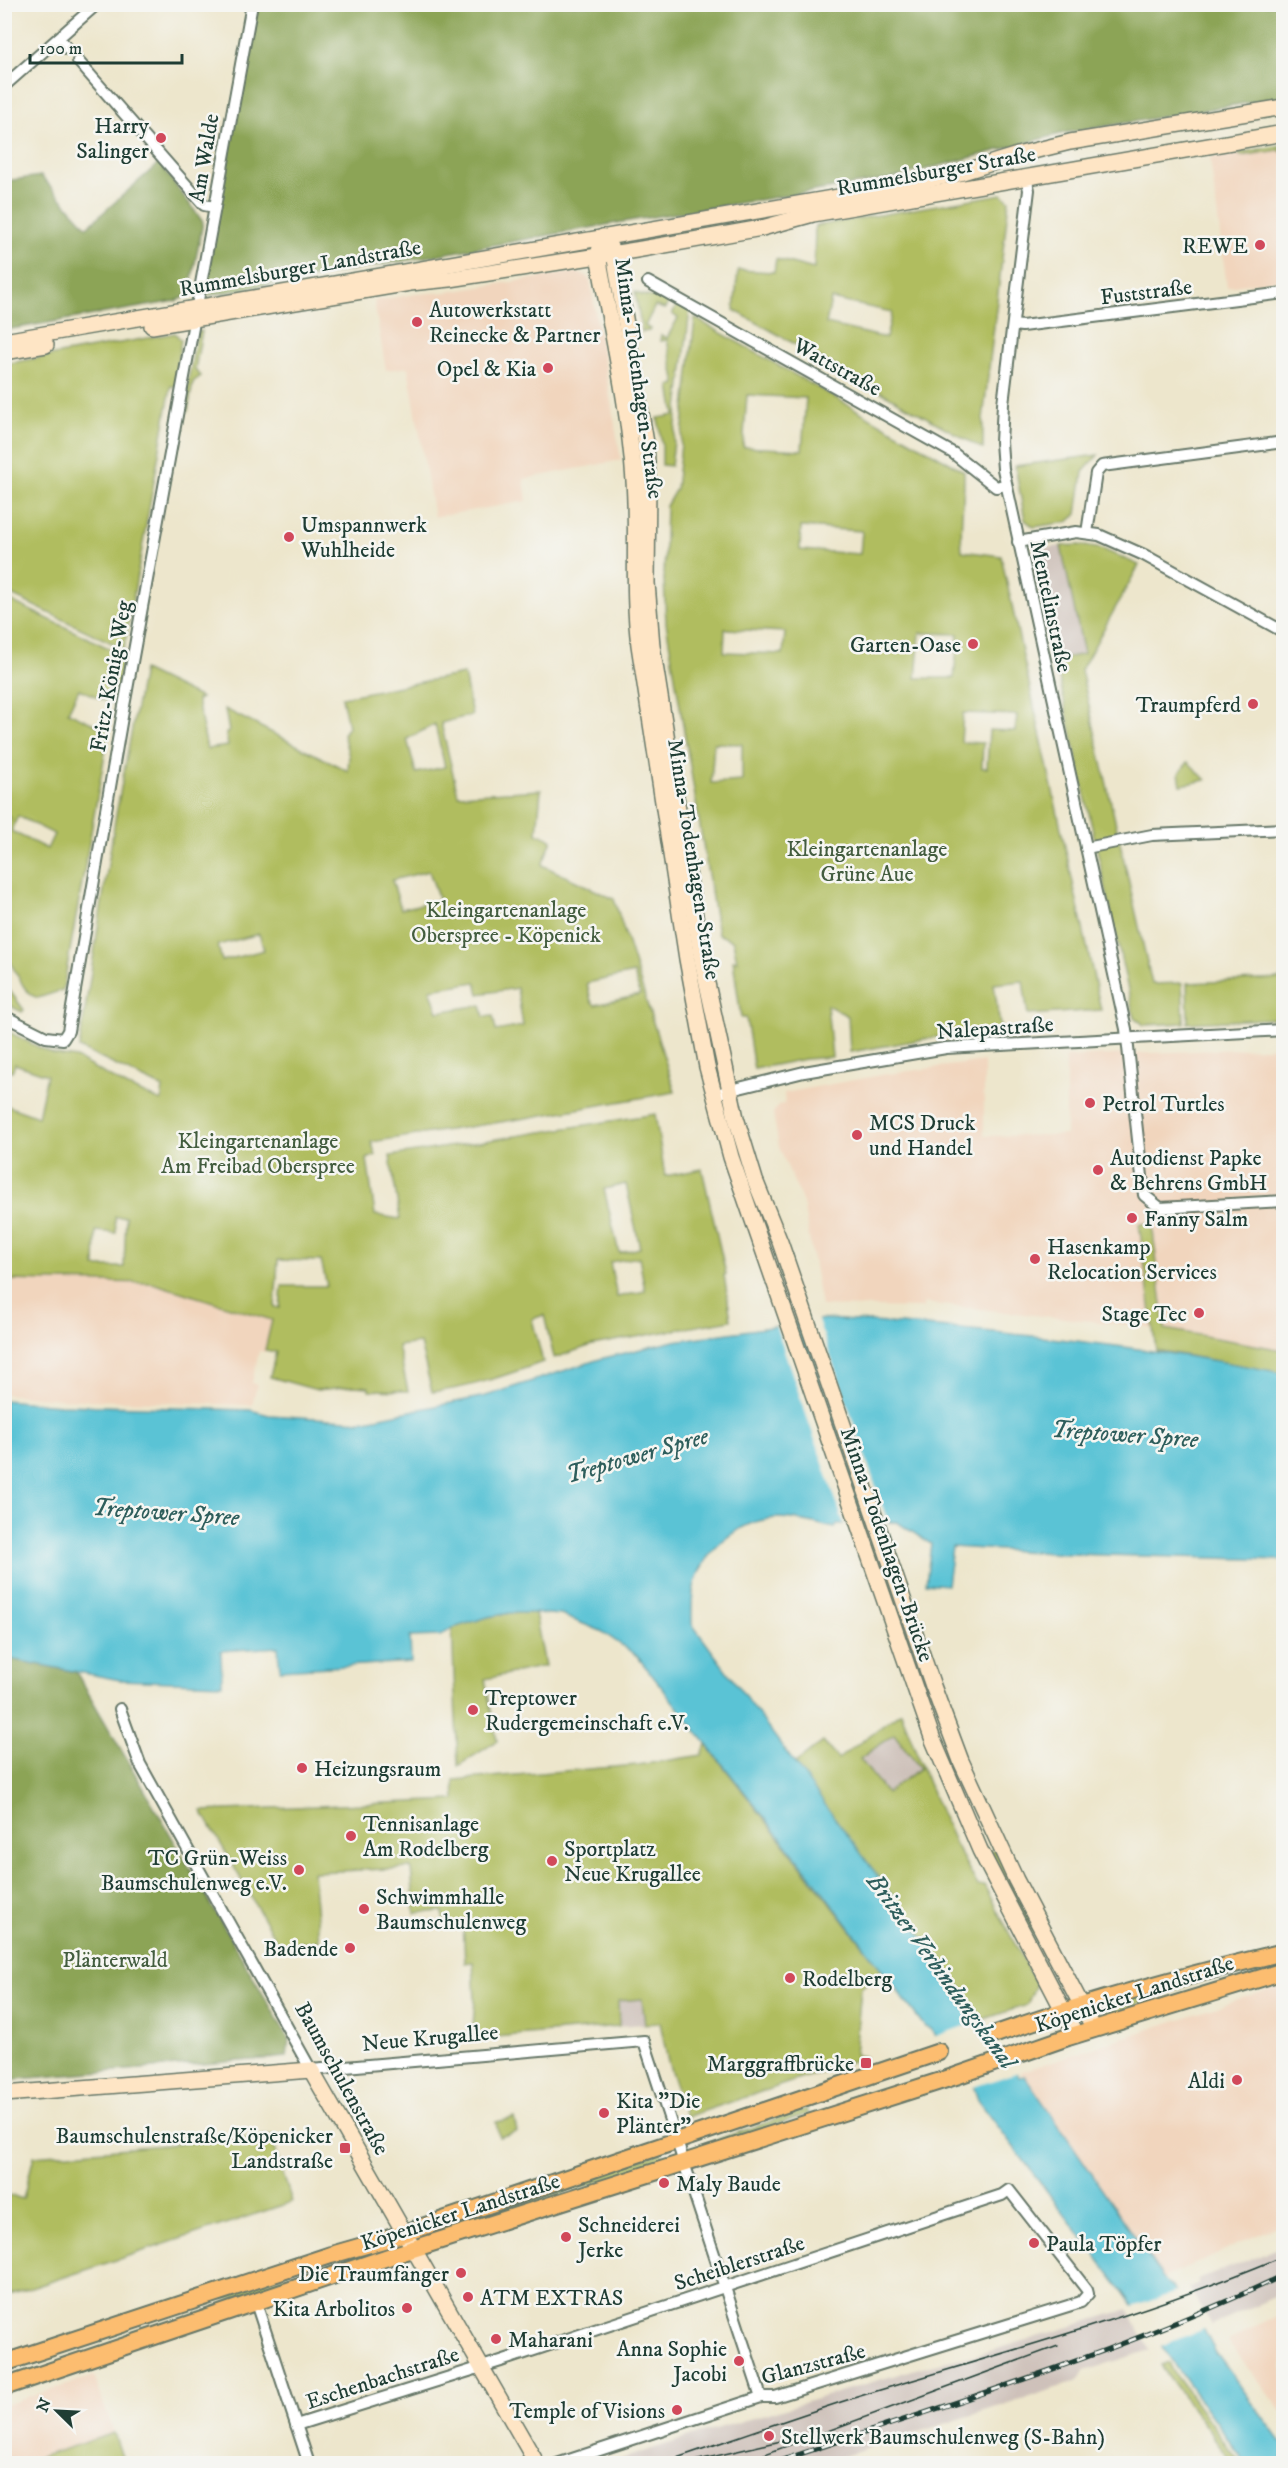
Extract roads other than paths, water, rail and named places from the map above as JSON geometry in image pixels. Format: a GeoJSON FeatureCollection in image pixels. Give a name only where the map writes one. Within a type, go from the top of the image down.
{"type":"FeatureCollection","features":[{"type":"Feature","properties":{"kind":"main road","name":"Rummelsburger Straße"},"geometry":{"type":"LineString","coordinates":[[603,237],[909,184],[956,174],[1070,142],[1284,107]]}},
{"type":"Feature","properties":{"kind":"main road","name":"Rummelsburger Straße"},"geometry":{"type":"LineString","coordinates":[[598,255],[762,228],[824,212],[1284,133]]}},
{"type":"Feature","properties":{"kind":"main road","name":"Minna-Todenhagen-Straße"},"geometry":{"type":"LineString","coordinates":[[603,237],[614,253],[646,443],[647,583],[652,646],[702,960],[730,1090],[755,1180],[780,1242]]}},
{"type":"Feature","properties":{"kind":"main road","name":"Minna-Todenhagen-Straße"},"geometry":{"type":"LineString","coordinates":[[603,237],[598,255],[632,454],[635,507],[634,594],[639,645],[687,959],[714,1094],[731,1157],[762,1249]]}},
{"type":"Feature","properties":{"kind":"main road","name":"Rummelsburger Landstraße"},"geometry":{"type":"LineString","coordinates":[[4,352],[603,237]]}},
{"type":"Feature","properties":{"kind":"main road","name":"Rummelsburger Landstraße"},"geometry":{"type":"LineString","coordinates":[[4,341],[399,284],[450,279],[598,255]]}},
{"type":"Feature","properties":{"kind":"main road","name":"Minna-Todenhagen-Brücke"},"geometry":{"type":"LineString","coordinates":[[780,1242],[961,1761],[997,1843],[1080,2006]]}},
{"type":"Feature","properties":{"kind":"main road","name":"Minna-Todenhagen-Brücke"},"geometry":{"type":"LineString","coordinates":[[762,1249],[925,1720],[952,1789],[980,1850],[1063,2012]]}},
{"type":"Feature","properties":{"kind":"main road","name":"Köpenicker Landstraße"},"geometry":{"type":"LineString","coordinates":[[996,2034],[1080,2006],[1189,1975],[1284,1952]]}},
{"type":"Feature","properties":{"kind":"main road","name":"Köpenicker Landstraße"},"geometry":{"type":"LineString","coordinates":[[4,2387],[414,2249],[956,2076],[1094,2029],[1284,1971]]}},
{"type":"Feature","properties":{"kind":"main road"},"geometry":{"type":"LineString","coordinates":[[1080,2006],[1094,2029]]}},
{"type":"Feature","properties":{"kind":"main road"},"geometry":{"type":"LineString","coordinates":[[1063,2012],[1076,2035]]}},
{"type":"Feature","properties":{"kind":"main road","name":"Köpenicker Landstraße"},"geometry":{"type":"LineString","coordinates":[[4,2362],[405,2233],[939,2052]]}},
{"type":"Feature","properties":{"kind":"main road","name":"Neue Krugallee"},"geometry":{"type":"LineString","coordinates":[[4,2094],[311,2070]]}},
{"type":"Feature","properties":{"kind":"main road","name":"Baumschulenstraße"},"geometry":{"type":"LineString","coordinates":[[311,2070],[537,2463]]}},
{"type":"Feature","properties":{"kind":"main road"},"geometry":{"type":"LineString","coordinates":[[863,2077],[897,2093]]}},
{"type":"Feature","properties":{"kind":"street"},"geometry":{"type":"LineString","coordinates":[[7,78],[58,39],[97,4]]}},
{"type":"Feature","properties":{"kind":"street","name":"Am Walde"},"geometry":{"type":"LineString","coordinates":[[195,314],[252,4]]}},
{"type":"Feature","properties":{"kind":"street"},"geometry":{"type":"LineString","coordinates":[[58,39],[68,49]]}},
{"type":"Feature","properties":{"kind":"street"},"geometry":{"type":"LineString","coordinates":[[78,61],[204,205],[214,207]]}},
{"type":"Feature","properties":{"kind":"street","name":"Mentelinstraße"},"geometry":{"type":"LineString","coordinates":[[1026,177],[1029,190],[1001,426],[1005,485],[1127,1039],[1144,1195],[1160,1208],[1284,1201]]}},
{"type":"Feature","properties":{"kind":"street","name":"Wattstraße"},"geometry":{"type":"LineString","coordinates":[[648,282],[953,453],[996,487],[1005,485]]}},
{"type":"Feature","properties":{"kind":"street","name":"Fuststraße"},"geometry":{"type":"LineString","coordinates":[[1013,326],[1284,293]]}},
{"type":"Feature","properties":{"kind":"street","name":"Fritz-König-Weg"},"geometry":{"type":"LineString","coordinates":[[4,1016],[46,1037],[63,1039],[68,1031],[195,314]]}},
{"type":"Feature","properties":{"kind":"street"},"geometry":{"type":"LineString","coordinates":[[1087,533],[1096,473],[1102,466],[1284,442]]}},
{"type":"Feature","properties":{"kind":"street"},"geometry":{"type":"LineString","coordinates":[[1018,542],[1060,534],[1087,533],[1121,543],[1284,632]]}},
{"type":"Feature","properties":{"kind":"street"},"geometry":{"type":"LineString","coordinates":[[1086,848],[1152,835],[1283,829]]}},
{"type":"Feature","properties":{"kind":"street","name":"Nalepastraße"},"geometry":{"type":"LineString","coordinates":[[714,1094],[804,1072],[946,1048],[1284,1030]]}},
{"type":"Feature","properties":{"kind":"street","name":"Baumschulenstraße"},"geometry":{"type":"LineString","coordinates":[[120,1709],[140,1764],[311,2070]]}},
{"type":"Feature","properties":{"kind":"street","name":"Neue Krugallee"},"geometry":{"type":"LineString","coordinates":[[311,2070],[644,2041],[678,2141]]}},
{"type":"Feature","properties":{"kind":"street"},"geometry":{"type":"LineString","coordinates":[[678,2141],[761,2397]]}},
{"type":"Feature","properties":{"kind":"street","name":"Scheiblerstraße"},"geometry":{"type":"LineString","coordinates":[[481,2367],[992,2198],[1009,2190],[1087,2290],[1086,2299],[1081,2302]]}},
{"type":"Feature","properties":{"kind":"street","name":"Glanzstraße"},"geometry":{"type":"LineString","coordinates":[[556,2463],[761,2397],[775,2397],[1081,2302]]}},
{"type":"Feature","properties":{"kind":"street"},"geometry":{"type":"LineString","coordinates":[[256,2303],[309,2463]]}},
{"type":"Feature","properties":{"kind":"street","name":"Eschenbachstraße"},"geometry":{"type":"LineString","coordinates":[[296,2425],[481,2367]]}},
{"type":"Feature","properties":{"kind":"water"},"geometry":{"type":"Polygon","coordinates":[[[825,1319],[1055,1338],[1283,1373],[1283,1560],[1069,1554],[952,1547],[947,1585],[926,1583],[931,1544],[897,1522],[837,1524],[835,1528],[776,1518],[762,1520],[735,1532],[724,1540],[705,1561],[693,1592],[692,1624],[972,2004],[1019,2077],[1025,2076],[1166,2282],[1203,2328],[1216,2353],[1283,2444],[1283,2463],[1245,2463],[1121,2289],[978,2100],[974,2088],[931,2029],[925,2027],[815,1881],[637,1656],[601,1631],[561,1615],[510,1613],[453,1628],[440,1636],[410,1637],[411,1662],[280,1670],[278,1647],[221,1651],[222,1684],[120,1680],[5,1658],[4,1400],[60,1405],[250,1410],[269,1415],[361,1421],[486,1396],[600,1359],[674,1341],[825,1319]]]}},
{"type":"Feature","properties":{"kind":"tram line"},"geometry":{"type":"LineString","coordinates":[[659,2464],[844,2401],[1121,2317],[1284,2256]]}},
{"type":"Feature","properties":{"kind":"tram line"},"geometry":{"type":"LineString","coordinates":[[738,2464],[1058,2346]]}},
{"type":"Feature","properties":{"kind":"tram line"},"geometry":{"type":"LineString","coordinates":[[690,2462],[781,2441]]}},
{"type":"Feature","properties":{"kind":"railway"},"geometry":{"type":"LineString","coordinates":[[770,2464],[965,2400],[1094,2354],[1158,2330],[1284,2275]]}},
{"type":"Feature","properties":{"kind":"place","name":"Harry Salinger"},"geometry":{"type":"Point","coordinates":[161,138]}},
{"type":"Feature","properties":{"kind":"place","name":"REWE"},"geometry":{"type":"Point","coordinates":[1260,245]}},
{"type":"Feature","properties":{"kind":"place","name":"Autowerkstatt Reinecke & Partner"},"geometry":{"type":"Point","coordinates":[417,322]}},
{"type":"Feature","properties":{"kind":"place","name":"Opel & Kia"},"geometry":{"type":"Point","coordinates":[548,368]}},
{"type":"Feature","properties":{"kind":"place","name":"Umspannwerk Wuhlheide"},"geometry":{"type":"Point","coordinates":[289,537]}},
{"type":"Feature","properties":{"kind":"place","name":"Garten-Oase"},"geometry":{"type":"Point","coordinates":[973,644]}},
{"type":"Feature","properties":{"kind":"place","name":"Traumpferd"},"geometry":{"type":"Point","coordinates":[1253,704]}},
{"type":"Feature","properties":{"kind":"place","name":"Petrol Turtles"},"geometry":{"type":"Point","coordinates":[1090,1103]}},
{"type":"Feature","properties":{"kind":"place","name":"MCS Druck und Handel"},"geometry":{"type":"Point","coordinates":[857,1135]}},
{"type":"Feature","properties":{"kind":"place","name":"Autodienst Papke & Behrens GmbH"},"geometry":{"type":"Point","coordinates":[1098,1170]}},
{"type":"Feature","properties":{"kind":"place","name":"Fanny Salm"},"geometry":{"type":"Point","coordinates":[1132,1218]}},
{"type":"Feature","properties":{"kind":"place","name":"Hasenkamp Relocation Services"},"geometry":{"type":"Point","coordinates":[1035,1259]}},
{"type":"Feature","properties":{"kind":"place","name":"Stage Tec"},"geometry":{"type":"Point","coordinates":[1199,1313]}},
{"type":"Feature","properties":{"kind":"place","name":"Treptower Rudergemeinschaft e.V."},"geometry":{"type":"Point","coordinates":[473,1710]}},
{"type":"Feature","properties":{"kind":"place","name":"Heizungsraum"},"geometry":{"type":"Point","coordinates":[302,1768]}},
{"type":"Feature","properties":{"kind":"place","name":"Tennisanlage Am Rodelberg"},"geometry":{"type":"Point","coordinates":[351,1836]}},
{"type":"Feature","properties":{"kind":"place","name":"Sportplatz Neue Krugallee"},"geometry":{"type":"Point","coordinates":[552,1861]}},
{"type":"Feature","properties":{"kind":"place","name":"TC Grün-Weiss Baumschulenweg e.V."},"geometry":{"type":"Point","coordinates":[299,1870]}},
{"type":"Feature","properties":{"kind":"place","name":"Schwimmhalle Baumschulenweg"},"geometry":{"type":"Point","coordinates":[364,1909]}},
{"type":"Feature","properties":{"kind":"place","name":"Badende"},"geometry":{"type":"Point","coordinates":[350,1948]}},
{"type":"Feature","properties":{"kind":"place","name":"Rodelberg"},"geometry":{"type":"Point","coordinates":[790,1978]}},
{"type":"Feature","properties":{"kind":"place","name":"Marggraffbrücke"},"geometry":{"type":"Point","coordinates":[866,2063]}},
{"type":"Feature","properties":{"kind":"place","name":"Aldi"},"geometry":{"type":"Point","coordinates":[1237,2080]}},
{"type":"Feature","properties":{"kind":"place","name":"Kita \"Die Plänter\""},"geometry":{"type":"Point","coordinates":[604,2113]}},
{"type":"Feature","properties":{"kind":"place","name":"Baumschulenstraße/Köpenicker Landstraße"},"geometry":{"type":"Point","coordinates":[345,2148]}},
{"type":"Feature","properties":{"kind":"place","name":"Maly Baude"},"geometry":{"type":"Point","coordinates":[664,2183]}},
{"type":"Feature","properties":{"kind":"place","name":"Schneiderei Jerke"},"geometry":{"type":"Point","coordinates":[566,2237]}},
{"type":"Feature","properties":{"kind":"place","name":"Paula Töpfer"},"geometry":{"type":"Point","coordinates":[1034,2243]}},
{"type":"Feature","properties":{"kind":"place","name":"Die Traumfänger"},"geometry":{"type":"Point","coordinates":[461,2273]}},
{"type":"Feature","properties":{"kind":"place","name":"ATM EXTRAS"},"geometry":{"type":"Point","coordinates":[468,2297]}},
{"type":"Feature","properties":{"kind":"place","name":"Kita Arbolitos"},"geometry":{"type":"Point","coordinates":[407,2308]}},
{"type":"Feature","properties":{"kind":"place","name":"Maharani"},"geometry":{"type":"Point","coordinates":[496,2339]}},
{"type":"Feature","properties":{"kind":"place","name":"Anna Sophie Jacobi"},"geometry":{"type":"Point","coordinates":[739,2361]}},
{"type":"Feature","properties":{"kind":"place","name":"Temple of Visions"},"geometry":{"type":"Point","coordinates":[677,2410]}},
{"type":"Feature","properties":{"kind":"place","name":"Stellwerk Baumschulenweg (S-Bahn)"},"geometry":{"type":"Point","coordinates":[769,2436]}},
{"type":"Feature","properties":{"kind":"park label","name":"Kleingartenanlage Grüne Aue"},"geometry":{"type":"Point","coordinates":[867,860]}},
{"type":"Feature","properties":{"kind":"park label","name":"Kleingartenanlage Oberspree - Köpenick"},"geometry":{"type":"Point","coordinates":[506,922]}},
{"type":"Feature","properties":{"kind":"park label","name":"Kleingartenanlage Am Freibad Oberspree"},"geometry":{"type":"Point","coordinates":[258,1152]}},
{"type":"Feature","properties":{"kind":"park label","name":"Plänterwald"},"geometry":{"type":"Point","coordinates":[115,1959]}},
{"type":"Feature","properties":{"kind":"water label","name":"Treptower Spree"},"geometry":{"type":"Point","coordinates":[1125,1434]}},
{"type":"Feature","properties":{"kind":"water label","name":"Treptower Spree"},"geometry":{"type":"Point","coordinates":[637,1455]}},
{"type":"Feature","properties":{"kind":"water label","name":"Treptower Spree"},"geometry":{"type":"Point","coordinates":[166,1512]}},
{"type":"Feature","properties":{"kind":"water label","name":"Britzer Verbindungskanal"},"geometry":{"type":"Point","coordinates":[942,1971]}}]}
